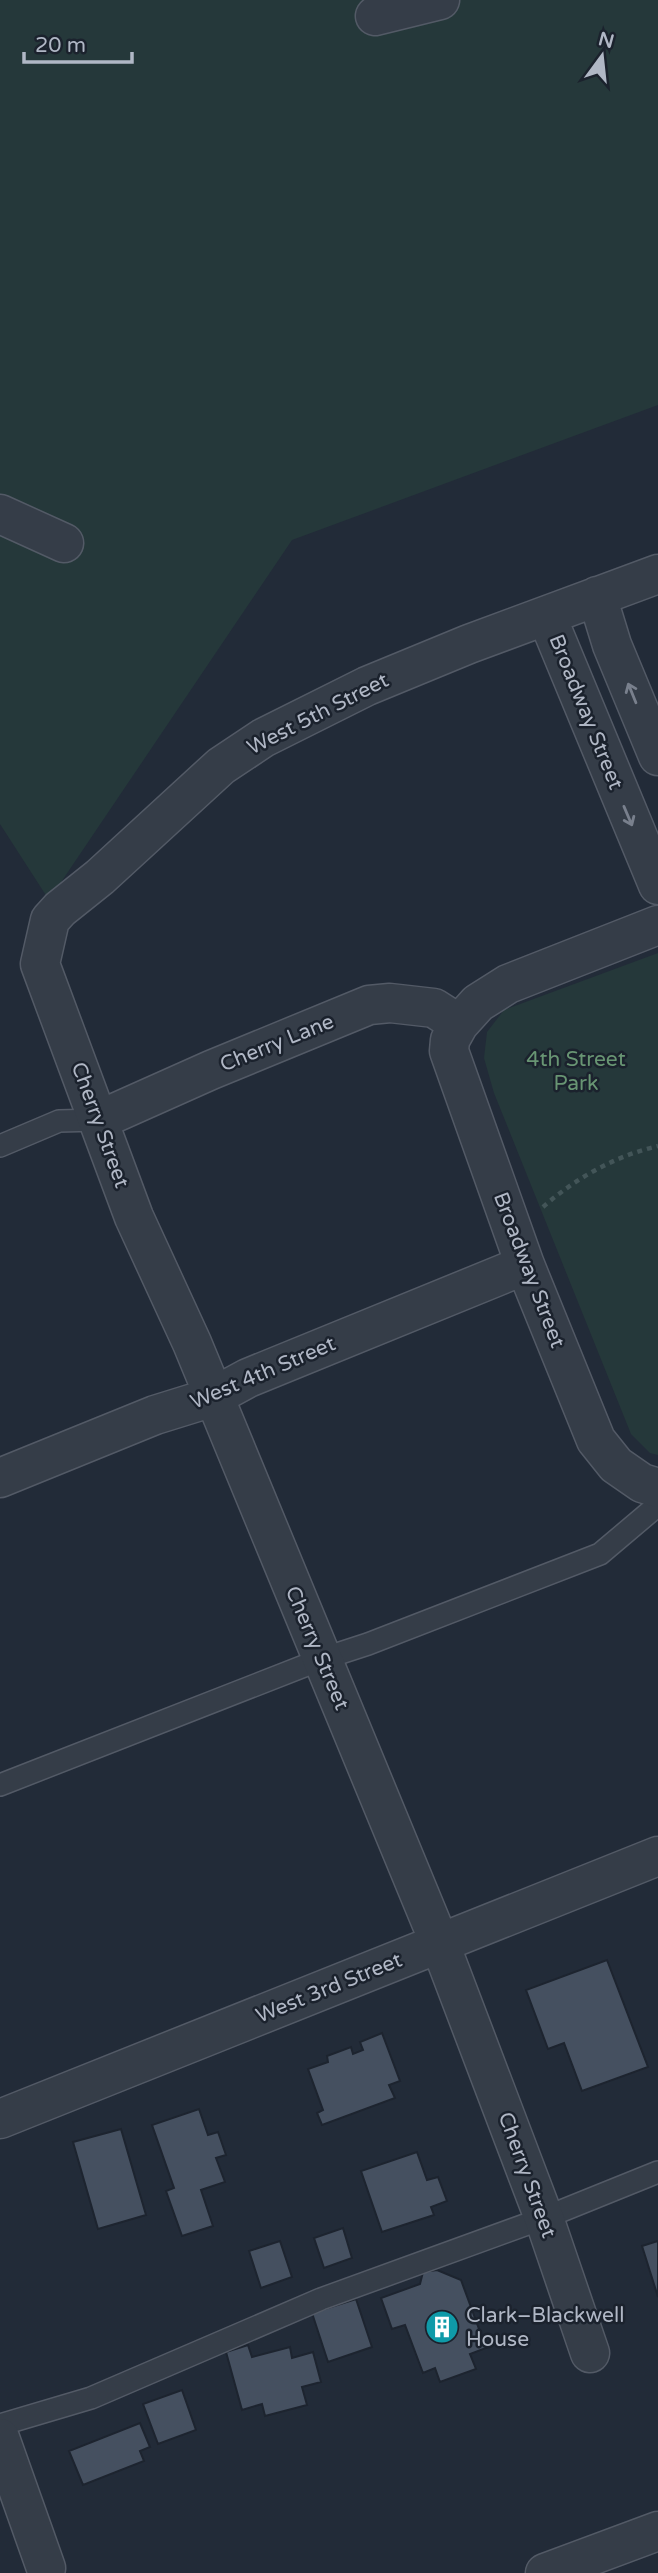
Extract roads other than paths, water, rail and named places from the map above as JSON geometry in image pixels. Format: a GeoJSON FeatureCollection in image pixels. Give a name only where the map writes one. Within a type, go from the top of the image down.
{"type":"FeatureCollection","features":[{"type":"Feature","properties":{"kind":"street"},"geometry":{"type":"LineString","coordinates":[[375,16],[440,0]]}},
{"type":"Feature","properties":{"kind":"street"},"geometry":{"type":"LineString","coordinates":[[0,514],[64,543]]}},
{"type":"Feature","properties":{"kind":"street","name":"West 5th Street"},"geometry":{"type":"LineString","coordinates":[[43,947],[50,920],[60,909],[100,877],[221,766],[263,738],[367,686],[658,574]]}},
{"type":"Feature","properties":{"kind":"street"},"geometry":{"type":"LineString","coordinates":[[597,596],[612,645],[658,756]]}},
{"type":"Feature","properties":{"kind":"street","name":"Broadway Street"},"geometry":{"type":"LineString","coordinates":[[547,617],[658,885]]}},
{"type":"Feature","properties":{"kind":"street"},"geometry":{"type":"LineString","coordinates":[[459,1024],[478,1003],[508,984],[658,925]]}},
{"type":"Feature","properties":{"kind":"street","name":"Cherry Street"},"geometry":{"type":"LineString","coordinates":[[43,947],[40,964],[134,1217],[192,1343],[440,1944],[544,2218],[590,2353]]}},
{"type":"Feature","properties":{"kind":"street","name":"Cherry Lane"},"geometry":{"type":"LineString","coordinates":[[99,1120],[211,1070],[369,1005],[390,1003],[434,1008],[459,1024]]}},
{"type":"Feature","properties":{"kind":"street","name":"Broadway Street"},"geometry":{"type":"LineString","coordinates":[[459,1024],[450,1040],[449,1051],[525,1265],[596,1440],[615,1465],[658,1493]]}},
{"type":"Feature","properties":{"kind":"street","name":"West 4th Street"},"geometry":{"type":"LineString","coordinates":[[0,1478],[155,1415],[213,1397],[247,1378],[525,1265]]}},
{"type":"Feature","properties":{"kind":"street","name":"West 3rd Street"},"geometry":{"type":"LineString","coordinates":[[0,2119],[658,1856]]}},
{"type":"Feature","properties":{"kind":"street"},"geometry":{"type":"LineString","coordinates":[[0,2438],[46,2568]]}},
{"type":"Feature","properties":{"kind":"street"},"geometry":{"type":"LineString","coordinates":[[545,2573],[658,2531]]}},
{"type":"Feature","properties":{"kind":"lane"},"geometry":{"type":"LineString","coordinates":[[0,1146],[59,1121],[99,1120]]}},
{"type":"Feature","properties":{"kind":"lane"},"geometry":{"type":"LineString","coordinates":[[0,1785],[600,1554],[658,1493]]}},
{"type":"Feature","properties":{"kind":"lane"},"geometry":{"type":"LineString","coordinates":[[0,2425],[91,2398],[321,2299],[544,2218],[658,2172]]}},
{"type":"Feature","properties":{"kind":"place","name":"Clark–Blackwell House"},"geometry":{"type":"Point","coordinates":[442,2327]}},
{"type":"Feature","properties":{"kind":"park label","name":"4th Street Park"},"geometry":{"type":"Point","coordinates":[576,1071]}}]}
